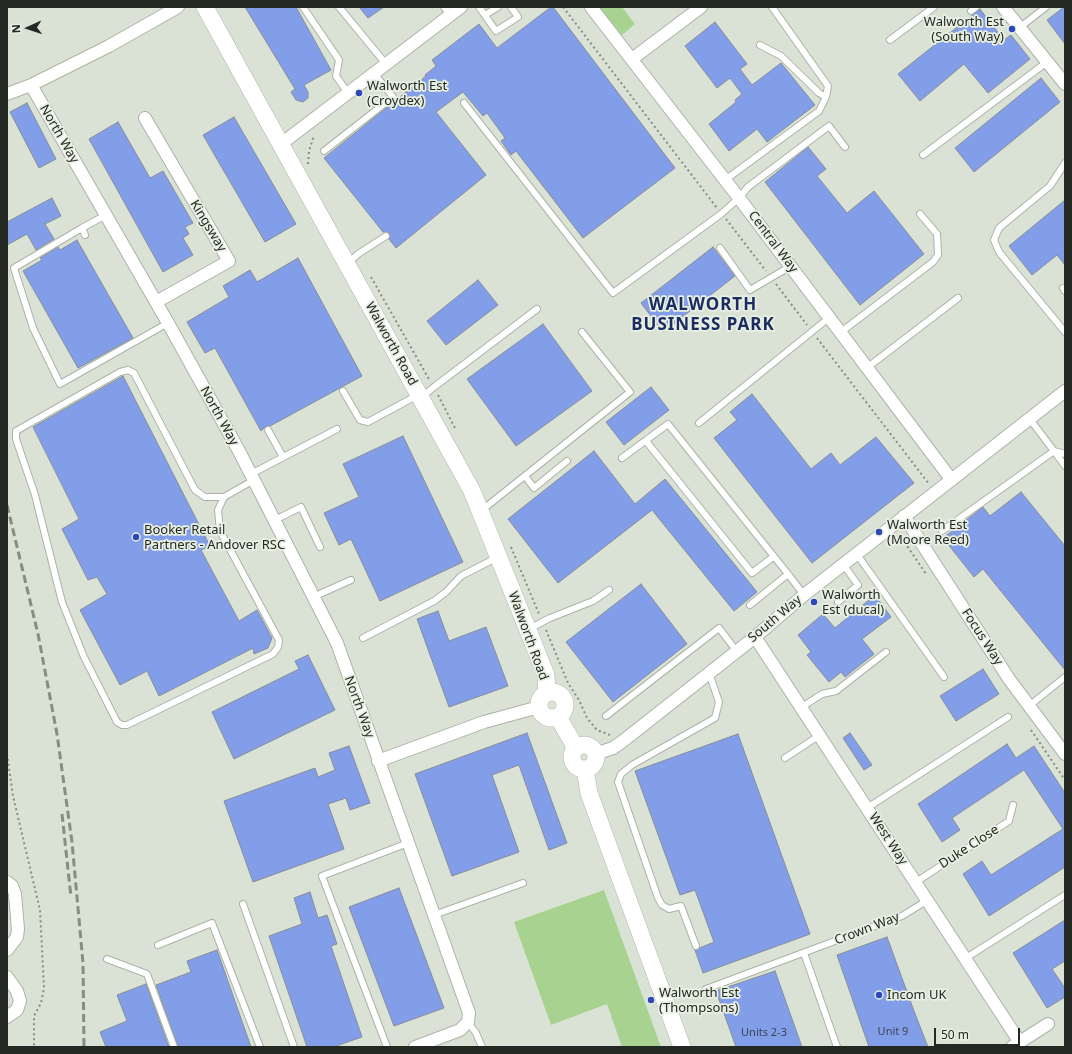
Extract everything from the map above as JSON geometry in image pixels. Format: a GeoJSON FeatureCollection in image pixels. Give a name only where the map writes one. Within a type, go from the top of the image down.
{"type":"FeatureCollection","features":[{"type":"Feature","properties":{"kind":"street"},"geometry":{"type":"LineString","coordinates":[[7,94],[31,85],[116,42],[178,7]]}},
{"type":"Feature","properties":{"kind":"street","name":"Walworth Road"},"geometry":{"type":"LineString","coordinates":[[205,7],[347,264],[425,393],[472,491],[498,556],[535,626],[546,675],[543,700]]}},
{"type":"Feature","properties":{"kind":"street"},"geometry":{"type":"LineString","coordinates":[[281,144],[386,64],[447,11],[461,7]]}},
{"type":"Feature","properties":{"kind":"street","name":"Central Way"},"geometry":{"type":"LineString","coordinates":[[591,7],[830,317],[951,479]]}},
{"type":"Feature","properties":{"kind":"street"},"geometry":{"type":"LineString","coordinates":[[632,59],[701,7]]}},
{"type":"Feature","properties":{"kind":"street"},"geometry":{"type":"LineString","coordinates":[[1002,7],[1065,84]]}},
{"type":"Feature","properties":{"kind":"street","name":"North Way"},"geometry":{"type":"LineString","coordinates":[[31,85],[168,323],[275,520],[336,643],[468,1006],[468,1022]]}},
{"type":"Feature","properties":{"kind":"street","name":"Kingsway"},"geometry":{"type":"LineString","coordinates":[[145,118],[229,260],[156,302]]}},
{"type":"Feature","properties":{"kind":"street","name":"South Way"},"geometry":{"type":"LineString","coordinates":[[595,754],[613,748],[623,741],[755,637],[856,553],[1065,391]]}},
{"type":"Feature","properties":{"kind":"street","name":"Focus Way"},"geometry":{"type":"LineString","coordinates":[[904,516],[1009,679],[1065,754]]}},
{"type":"Feature","properties":{"kind":"street","name":"West Way"},"geometry":{"type":"LineString","coordinates":[[755,637],[966,958],[1016,1044],[1048,1024]]}},
{"type":"Feature","properties":{"kind":"street"},"geometry":{"type":"LineString","coordinates":[[378,761],[543,700],[546,717],[558,717],[576,748]]}},
{"type":"Feature","properties":{"kind":"street"},"geometry":{"type":"LineString","coordinates":[[588,746],[595,754],[592,766],[585,769],[577,766],[573,760],[576,748],[588,746]]}},
{"type":"Feature","properties":{"kind":"street"},"geometry":{"type":"LineString","coordinates":[[585,769],[589,793],[682,1047]]}},
{"type":"Feature","properties":{"kind":"street"},"geometry":{"type":"LineString","coordinates":[[7,882],[12,886],[15,894],[18,929],[17,937],[7,950]]}},
{"type":"Feature","properties":{"kind":"street"},"geometry":{"type":"LineString","coordinates":[[7,977],[17,991],[20,1001],[17,1010],[7,1017]]}},
{"type":"Feature","properties":{"kind":"street"},"geometry":{"type":"LineString","coordinates":[[415,1047],[460,1030],[468,1022]]}},
{"type":"Feature","properties":{"kind":"lane"},"geometry":{"type":"LineString","coordinates":[[303,7],[339,60],[336,76],[348,93]]}},
{"type":"Feature","properties":{"kind":"lane"},"geometry":{"type":"LineString","coordinates":[[339,7],[386,64]]}},
{"type":"Feature","properties":{"kind":"lane"},"geometry":{"type":"LineString","coordinates":[[479,7],[496,31],[518,17],[512,7]]}},
{"type":"Feature","properties":{"kind":"lane"},"geometry":{"type":"LineString","coordinates":[[485,15],[498,7]]}},
{"type":"Feature","properties":{"kind":"lane"},"geometry":{"type":"LineString","coordinates":[[725,180],[819,110],[826,97],[828,86],[772,7]]}},
{"type":"Feature","properties":{"kind":"lane"},"geometry":{"type":"LineString","coordinates":[[890,40],[934,7]]}},
{"type":"Feature","properties":{"kind":"lane"},"geometry":{"type":"LineString","coordinates":[[1019,28],[1046,7]]}},
{"type":"Feature","properties":{"kind":"lane"},"geometry":{"type":"LineString","coordinates":[[760,45],[781,56],[819,94],[826,97]]}},
{"type":"Feature","properties":{"kind":"lane"},"geometry":{"type":"LineString","coordinates":[[923,155],[1047,62]]}},
{"type":"Feature","properties":{"kind":"lane"},"geometry":{"type":"LineString","coordinates":[[324,151],[393,97],[374,73]]}},
{"type":"Feature","properties":{"kind":"lane"},"geometry":{"type":"LineString","coordinates":[[464,103],[613,293],[721,214],[739,198],[748,187],[829,126],[844,147]]}},
{"type":"Feature","properties":{"kind":"lane"},"geometry":{"type":"LineString","coordinates":[[1065,162],[1050,186],[999,228],[994,240],[999,252],[1065,332]]}},
{"type":"Feature","properties":{"kind":"lane"},"geometry":{"type":"LineString","coordinates":[[841,332],[933,262],[938,255],[937,234],[920,214]]}},
{"type":"Feature","properties":{"kind":"lane"},"geometry":{"type":"LineString","coordinates":[[106,215],[14,268],[33,328],[60,384],[168,323]]}},
{"type":"Feature","properties":{"kind":"lane"},"geometry":{"type":"LineString","coordinates":[[82,228],[85,235]]}},
{"type":"Feature","properties":{"kind":"lane"},"geometry":{"type":"LineString","coordinates":[[347,264],[358,254],[386,236]]}},
{"type":"Feature","properties":{"kind":"lane"},"geometry":{"type":"LineString","coordinates":[[720,248],[750,290],[791,266]]}},
{"type":"Feature","properties":{"kind":"lane"},"geometry":{"type":"LineString","coordinates":[[868,367],[958,298]]}},
{"type":"Feature","properties":{"kind":"lane"},"geometry":{"type":"LineString","coordinates":[[343,392],[360,420],[368,422],[425,393],[537,310]]}},
{"type":"Feature","properties":{"kind":"lane"},"geometry":{"type":"LineString","coordinates":[[699,423],[830,317]]}},
{"type":"Feature","properties":{"kind":"lane"},"geometry":{"type":"LineString","coordinates":[[480,511],[630,392],[582,332]]}},
{"type":"Feature","properties":{"kind":"lane"},"geometry":{"type":"LineString","coordinates":[[224,497],[204,497],[195,490],[134,373],[128,370],[120,372],[16,431],[16,439],[34,495],[62,602],[84,657],[117,722],[122,725],[127,725],[273,654],[278,647],[279,640],[220,531],[218,510],[224,497],[252,477],[283,457],[337,429]]}},
{"type":"Feature","properties":{"kind":"lane"},"geometry":{"type":"LineString","coordinates":[[1029,418],[1065,466]]}},
{"type":"Feature","properties":{"kind":"lane"},"geometry":{"type":"LineString","coordinates":[[622,458],[668,424],[804,595]]}},
{"type":"Feature","properties":{"kind":"lane"},"geometry":{"type":"LineString","coordinates":[[268,430],[283,457]]}},
{"type":"Feature","properties":{"kind":"lane"},"geometry":{"type":"LineString","coordinates":[[646,441],[752,573],[773,557]]}},
{"type":"Feature","properties":{"kind":"lane"},"geometry":{"type":"LineString","coordinates":[[1054,451],[1065,454]]}},
{"type":"Feature","properties":{"kind":"lane"},"geometry":{"type":"LineString","coordinates":[[942,531],[1054,451]]}},
{"type":"Feature","properties":{"kind":"lane"},"geometry":{"type":"LineString","coordinates":[[525,476],[534,488],[567,462]]}},
{"type":"Feature","properties":{"kind":"lane"},"geometry":{"type":"LineString","coordinates":[[275,520],[301,507],[320,547]]}},
{"type":"Feature","properties":{"kind":"lane"},"geometry":{"type":"LineString","coordinates":[[856,553],[944,677]]}},
{"type":"Feature","properties":{"kind":"lane"},"geometry":{"type":"LineString","coordinates":[[363,638],[434,601],[446,592],[461,576],[498,556]]}},
{"type":"Feature","properties":{"kind":"lane"},"geometry":{"type":"LineString","coordinates":[[838,602],[858,585],[843,564]]}},
{"type":"Feature","properties":{"kind":"lane"},"geometry":{"type":"LineString","coordinates":[[750,605],[788,574]]}},
{"type":"Feature","properties":{"kind":"lane"},"geometry":{"type":"LineString","coordinates":[[313,597],[351,580]]}},
{"type":"Feature","properties":{"kind":"lane"},"geometry":{"type":"LineString","coordinates":[[535,626],[593,601],[609,590]]}},
{"type":"Feature","properties":{"kind":"lane"},"geometry":{"type":"LineString","coordinates":[[606,716],[719,628],[732,645]]}},
{"type":"Feature","properties":{"kind":"lane"},"geometry":{"type":"LineString","coordinates":[[802,707],[822,694],[836,690],[886,652]]}},
{"type":"Feature","properties":{"kind":"lane"},"geometry":{"type":"LineString","coordinates":[[696,946],[682,906],[669,909],[662,905],[658,898],[618,782],[621,774],[632,765],[715,718],[719,708],[719,702],[709,673]]}},
{"type":"Feature","properties":{"kind":"lane"},"geometry":{"type":"LineString","coordinates":[[1029,706],[1065,677]]}},
{"type":"Feature","properties":{"kind":"lane"},"geometry":{"type":"LineString","coordinates":[[868,808],[1008,717]]}},
{"type":"Feature","properties":{"kind":"lane"},"geometry":{"type":"LineString","coordinates":[[785,758],[820,735]]}},
{"type":"Feature","properties":{"kind":"lane","name":"Duke Close"},"geometry":{"type":"LineString","coordinates":[[916,882],[1009,821],[1013,805]]}},
{"type":"Feature","properties":{"kind":"lane"},"geometry":{"type":"LineString","coordinates":[[387,1047],[322,876],[408,843]]}},
{"type":"Feature","properties":{"kind":"lane"},"geometry":{"type":"LineString","coordinates":[[434,915],[523,883]]}},
{"type":"Feature","properties":{"kind":"lane"},"geometry":{"type":"LineString","coordinates":[[966,958],[991,945],[1065,895]]}},
{"type":"Feature","properties":{"kind":"lane","name":"Crown Way"},"geometry":{"type":"LineString","coordinates":[[706,989],[902,916],[928,900]]}},
{"type":"Feature","properties":{"kind":"lane"},"geometry":{"type":"LineString","coordinates":[[243,904],[294,1047]]}},
{"type":"Feature","properties":{"kind":"lane"},"geometry":{"type":"LineString","coordinates":[[158,944],[212,923],[260,1047]]}},
{"type":"Feature","properties":{"kind":"lane"},"geometry":{"type":"LineString","coordinates":[[804,952],[837,1047]]}},
{"type":"Feature","properties":{"kind":"lane"},"geometry":{"type":"LineString","coordinates":[[107,959],[147,974],[174,1047]]}},
{"type":"Feature","properties":{"kind":"lane"},"geometry":{"type":"LineString","coordinates":[[468,1022],[476,1032],[482,1047]]}},
{"type":"Feature","properties":{"kind":"path"},"geometry":{"type":"LineString","coordinates":[[563,7],[931,486]]}},
{"type":"Feature","properties":{"kind":"path"},"geometry":{"type":"LineString","coordinates":[[308,168],[312,136],[317,131]]}},
{"type":"Feature","properties":{"kind":"path"},"geometry":{"type":"LineString","coordinates":[[369,273],[425,393],[456,431]]}},
{"type":"Feature","properties":{"kind":"path"},"geometry":{"type":"LineString","coordinates":[[510,544],[535,626],[579,700],[587,718],[597,730],[609,736],[616,734]]}},
{"type":"Feature","properties":{"kind":"path"},"geometry":{"type":"LineString","coordinates":[[7,754],[13,796],[40,910],[44,988],[41,1003],[34,1016],[34,1047]]}},
{"type":"Feature","properties":{"kind":"green space"},"geometry":{"type":"Polygon","coordinates":[[[599,7],[622,7],[635,24],[622,35],[599,7]]]}},
{"type":"Feature","properties":{"kind":"green space"},"geometry":{"type":"Polygon","coordinates":[[[604,890],[661,1047],[622,1047],[607,1004],[551,1025],[514,922],[604,890]]]}},
{"type":"Feature","properties":{"kind":"building"},"geometry":{"type":"Polygon","coordinates":[[[245,7],[296,7],[331,70],[304,85],[308,92],[308,98],[303,102],[296,100],[291,92],[295,89],[245,7]]]}},
{"type":"Feature","properties":{"kind":"building"},"geometry":{"type":"Polygon","coordinates":[[[359,7],[384,7],[368,18],[359,7]]]}},
{"type":"Feature","properties":{"kind":"building"},"geometry":{"type":"Polygon","coordinates":[[[553,7],[675,168],[583,238],[516,151],[511,155],[501,141],[505,138],[487,113],[483,116],[463,92],[436,112],[486,175],[396,248],[389,239],[390,233],[383,232],[324,158],[426,76],[425,75],[436,66],[432,60],[479,24],[497,48],[553,7]]]}},
{"type":"Feature","properties":{"kind":"building"},"geometry":{"type":"Polygon","coordinates":[[[1065,7],[1065,44],[1047,20],[1065,7]]]}},
{"type":"Feature","properties":{"kind":"building"},"geometry":{"type":"Polygon","coordinates":[[[980,9],[1004,40],[1011,35],[1030,59],[988,93],[964,64],[920,101],[898,74],[980,9]]]}},
{"type":"Feature","properties":{"kind":"building"},"geometry":{"type":"Polygon","coordinates":[[[715,22],[747,64],[740,69],[752,85],[781,63],[815,105],[767,142],[757,129],[729,151],[709,124],[736,102],[735,100],[742,94],[730,78],[717,88],[685,46],[715,22]]]}},
{"type":"Feature","properties":{"kind":"building"},"geometry":{"type":"Polygon","coordinates":[[[1041,78],[1060,102],[974,172],[955,148],[1041,78]]]}},
{"type":"Feature","properties":{"kind":"building"},"geometry":{"type":"Polygon","coordinates":[[[27,103],[56,159],[39,168],[10,112],[27,103]]]}},
{"type":"Feature","properties":{"kind":"building"},"geometry":{"type":"Polygon","coordinates":[[[234,117],[296,224],[265,242],[203,135],[234,117]]]}},
{"type":"Feature","properties":{"kind":"building"},"geometry":{"type":"Polygon","coordinates":[[[118,122],[150,178],[163,171],[193,223],[185,227],[189,234],[183,238],[193,255],[163,272],[89,139],[118,122]]]}},
{"type":"Feature","properties":{"kind":"building"},"geometry":{"type":"Polygon","coordinates":[[[808,147],[826,169],[817,176],[847,213],[874,191],[924,254],[860,305],[765,182],[808,147]]]}},
{"type":"Feature","properties":{"kind":"building"},"geometry":{"type":"Polygon","coordinates":[[[52,198],[61,216],[45,224],[54,239],[36,250],[27,234],[7,245],[7,222],[52,198]]]}},
{"type":"Feature","properties":{"kind":"building"},"geometry":{"type":"Polygon","coordinates":[[[1065,200],[1065,265],[1057,255],[1032,275],[1009,246],[1065,200]]]}},
{"type":"Feature","properties":{"kind":"building"},"geometry":{"type":"Polygon","coordinates":[[[77,240],[133,338],[78,368],[23,271],[42,260],[40,258],[58,247],[60,250],[77,240]]]}},
{"type":"Feature","properties":{"kind":"building"},"geometry":{"type":"Polygon","coordinates":[[[713,247],[735,276],[663,332],[641,303],[713,247]]]}},
{"type":"Feature","properties":{"kind":"building"},"geometry":{"type":"Polygon","coordinates":[[[298,258],[362,376],[270,426],[266,426],[261,431],[215,348],[205,353],[187,322],[229,297],[223,286],[250,270],[257,282],[298,258]]]}},
{"type":"Feature","properties":{"kind":"building"},"geometry":{"type":"Polygon","coordinates":[[[478,280],[498,305],[446,345],[427,321],[478,280]]]}},
{"type":"Feature","properties":{"kind":"building"},"geometry":{"type":"Polygon","coordinates":[[[543,324],[592,391],[516,446],[467,379],[543,324]]]}},
{"type":"Feature","properties":{"kind":"building","name":"Booker Retail Partners - Andover RSC"},"geometry":{"type":"Polygon","coordinates":[[[123,376],[210,546],[201,550],[239,621],[257,610],[272,638],[268,648],[254,654],[253,648],[159,696],[147,671],[120,685],[80,610],[107,594],[97,577],[88,580],[62,529],[79,519],[33,427],[123,376]]]}},
{"type":"Feature","properties":{"kind":"building"},"geometry":{"type":"Polygon","coordinates":[[[651,387],[669,410],[624,445],[606,422],[651,387]]]}},
{"type":"Feature","properties":{"kind":"building"},"geometry":{"type":"Polygon","coordinates":[[[752,394],[811,469],[831,453],[840,465],[876,437],[914,483],[812,563],[714,438],[737,420],[730,412],[752,394]]]}},
{"type":"Feature","properties":{"kind":"building"},"geometry":{"type":"Polygon","coordinates":[[[403,436],[463,562],[380,601],[351,539],[339,545],[324,513],[359,497],[343,464],[403,436]]]}},
{"type":"Feature","properties":{"kind":"building"},"geometry":{"type":"Polygon","coordinates":[[[594,451],[635,504],[665,479],[757,592],[734,611],[652,510],[558,583],[508,519],[594,451]]]}},
{"type":"Feature","properties":{"kind":"building"},"geometry":{"type":"Polygon","coordinates":[[[1021,492],[1065,546],[1065,670],[983,569],[974,577],[943,538],[983,507],[990,516],[1021,492]]]}},
{"type":"Feature","properties":{"kind":"building"},"geometry":{"type":"Polygon","coordinates":[[[641,584],[687,644],[613,702],[566,642],[641,584]]]}},
{"type":"Feature","properties":{"kind":"building"},"geometry":{"type":"Polygon","coordinates":[[[875,595],[891,617],[862,639],[874,654],[845,677],[841,672],[829,682],[807,655],[811,652],[798,635],[823,614],[835,628],[875,595]]]}},
{"type":"Feature","properties":{"kind":"building"},"geometry":{"type":"Polygon","coordinates":[[[438,611],[449,641],[486,627],[508,686],[449,707],[417,619],[438,611]]]}},
{"type":"Feature","properties":{"kind":"building"},"geometry":{"type":"Polygon","coordinates":[[[308,655],[335,710],[234,759],[212,712],[299,669],[295,661],[308,655]]]}},
{"type":"Feature","properties":{"kind":"building"},"geometry":{"type":"Polygon","coordinates":[[[983,669],[999,694],[956,721],[940,696],[983,669]]]}},
{"type":"Feature","properties":{"kind":"building"},"geometry":{"type":"Polygon","coordinates":[[[527,733],[567,843],[549,850],[519,765],[492,775],[519,852],[452,876],[415,774],[527,733]]]}},
{"type":"Feature","properties":{"kind":"building"},"geometry":{"type":"Polygon","coordinates":[[[850,733],[872,765],[864,770],[843,738],[850,733]]]}},
{"type":"Feature","properties":{"kind":"building"},"geometry":{"type":"Polygon","coordinates":[[[738,734],[810,934],[703,973],[695,950],[714,942],[695,890],[680,895],[635,771],[738,734]]]}},
{"type":"Feature","properties":{"kind":"building"},"geometry":{"type":"Polygon","coordinates":[[[1007,744],[1016,758],[1034,746],[1065,793],[1065,867],[989,916],[963,874],[982,861],[991,875],[1063,829],[1024,770],[952,818],[960,830],[942,842],[918,804],[1007,744]]]}},
{"type":"Feature","properties":{"kind":"building"},"geometry":{"type":"Polygon","coordinates":[[[349,746],[370,803],[350,810],[346,798],[328,804],[344,849],[253,882],[224,801],[315,768],[318,777],[335,770],[329,753],[349,746]]]}},
{"type":"Feature","properties":{"kind":"building"},"geometry":{"type":"Polygon","coordinates":[[[399,888],[444,1008],[394,1026],[349,907],[399,888]]]}},
{"type":"Feature","properties":{"kind":"building"},"geometry":{"type":"Polygon","coordinates":[[[310,892],[318,918],[327,915],[337,944],[331,946],[362,1037],[333,1047],[307,1047],[269,936],[302,924],[294,898],[310,892]]]}},
{"type":"Feature","properties":{"kind":"building"},"geometry":{"type":"Polygon","coordinates":[[[1065,920],[1065,961],[1052,969],[1065,988],[1065,997],[1047,1008],[1013,953],[1065,920]]]}},
{"type":"Feature","properties":{"kind":"building"},"geometry":{"type":"Polygon","coordinates":[[[887,937],[928,1047],[869,1047],[837,955],[887,937]]]}},
{"type":"Feature","properties":{"kind":"building"},"geometry":{"type":"Polygon","coordinates":[[[217,950],[251,1047],[178,1047],[156,985],[191,972],[187,961],[217,950]]]}},
{"type":"Feature","properties":{"kind":"building"},"geometry":{"type":"Polygon","coordinates":[[[775,971],[802,1047],[736,1047],[716,991],[775,971]]]}},
{"type":"Feature","properties":{"kind":"building"},"geometry":{"type":"Polygon","coordinates":[[[146,984],[169,1047],[106,1047],[100,1032],[127,1021],[117,995],[146,984]]]}},
{"type":"Feature","properties":{"kind":"railway"},"geometry":{"type":"LineString","coordinates":[[7,505],[38,634],[57,734],[72,842],[83,963],[84,1047]]}},
{"type":"Feature","properties":{"kind":"railway"},"geometry":{"type":"LineString","coordinates":[[62,814],[71,897]]}},
{"type":"Feature","properties":{"kind":"place","name":"Walworth Est (South Way)"},"geometry":{"type":"Point","coordinates":[1012,29]}},
{"type":"Feature","properties":{"kind":"place","name":"Walworth Est (Croydex)"},"geometry":{"type":"Point","coordinates":[359,93]}},
{"type":"Feature","properties":{"kind":"place","name":"Walworth Est (Moore Reed)"},"geometry":{"type":"Point","coordinates":[879,532]}},
{"type":"Feature","properties":{"kind":"place","name":"Booker Retail Partners - Andover RSC"},"geometry":{"type":"Point","coordinates":[136,537]}},
{"type":"Feature","properties":{"kind":"place","name":"Walworth Est (ducal)"},"geometry":{"type":"Point","coordinates":[814,602]}},
{"type":"Feature","properties":{"kind":"place","name":"Incom UK"},"geometry":{"type":"Point","coordinates":[879,995]}},
{"type":"Feature","properties":{"kind":"place","name":"Walworth Est (Thompsons)"},"geometry":{"type":"Point","coordinates":[651,1000]}},
{"type":"Feature","properties":{"kind":"district","name":"WALWORTH BUSINESS PARK"},"geometry":{"type":"Point","coordinates":[703,315]}}]}
